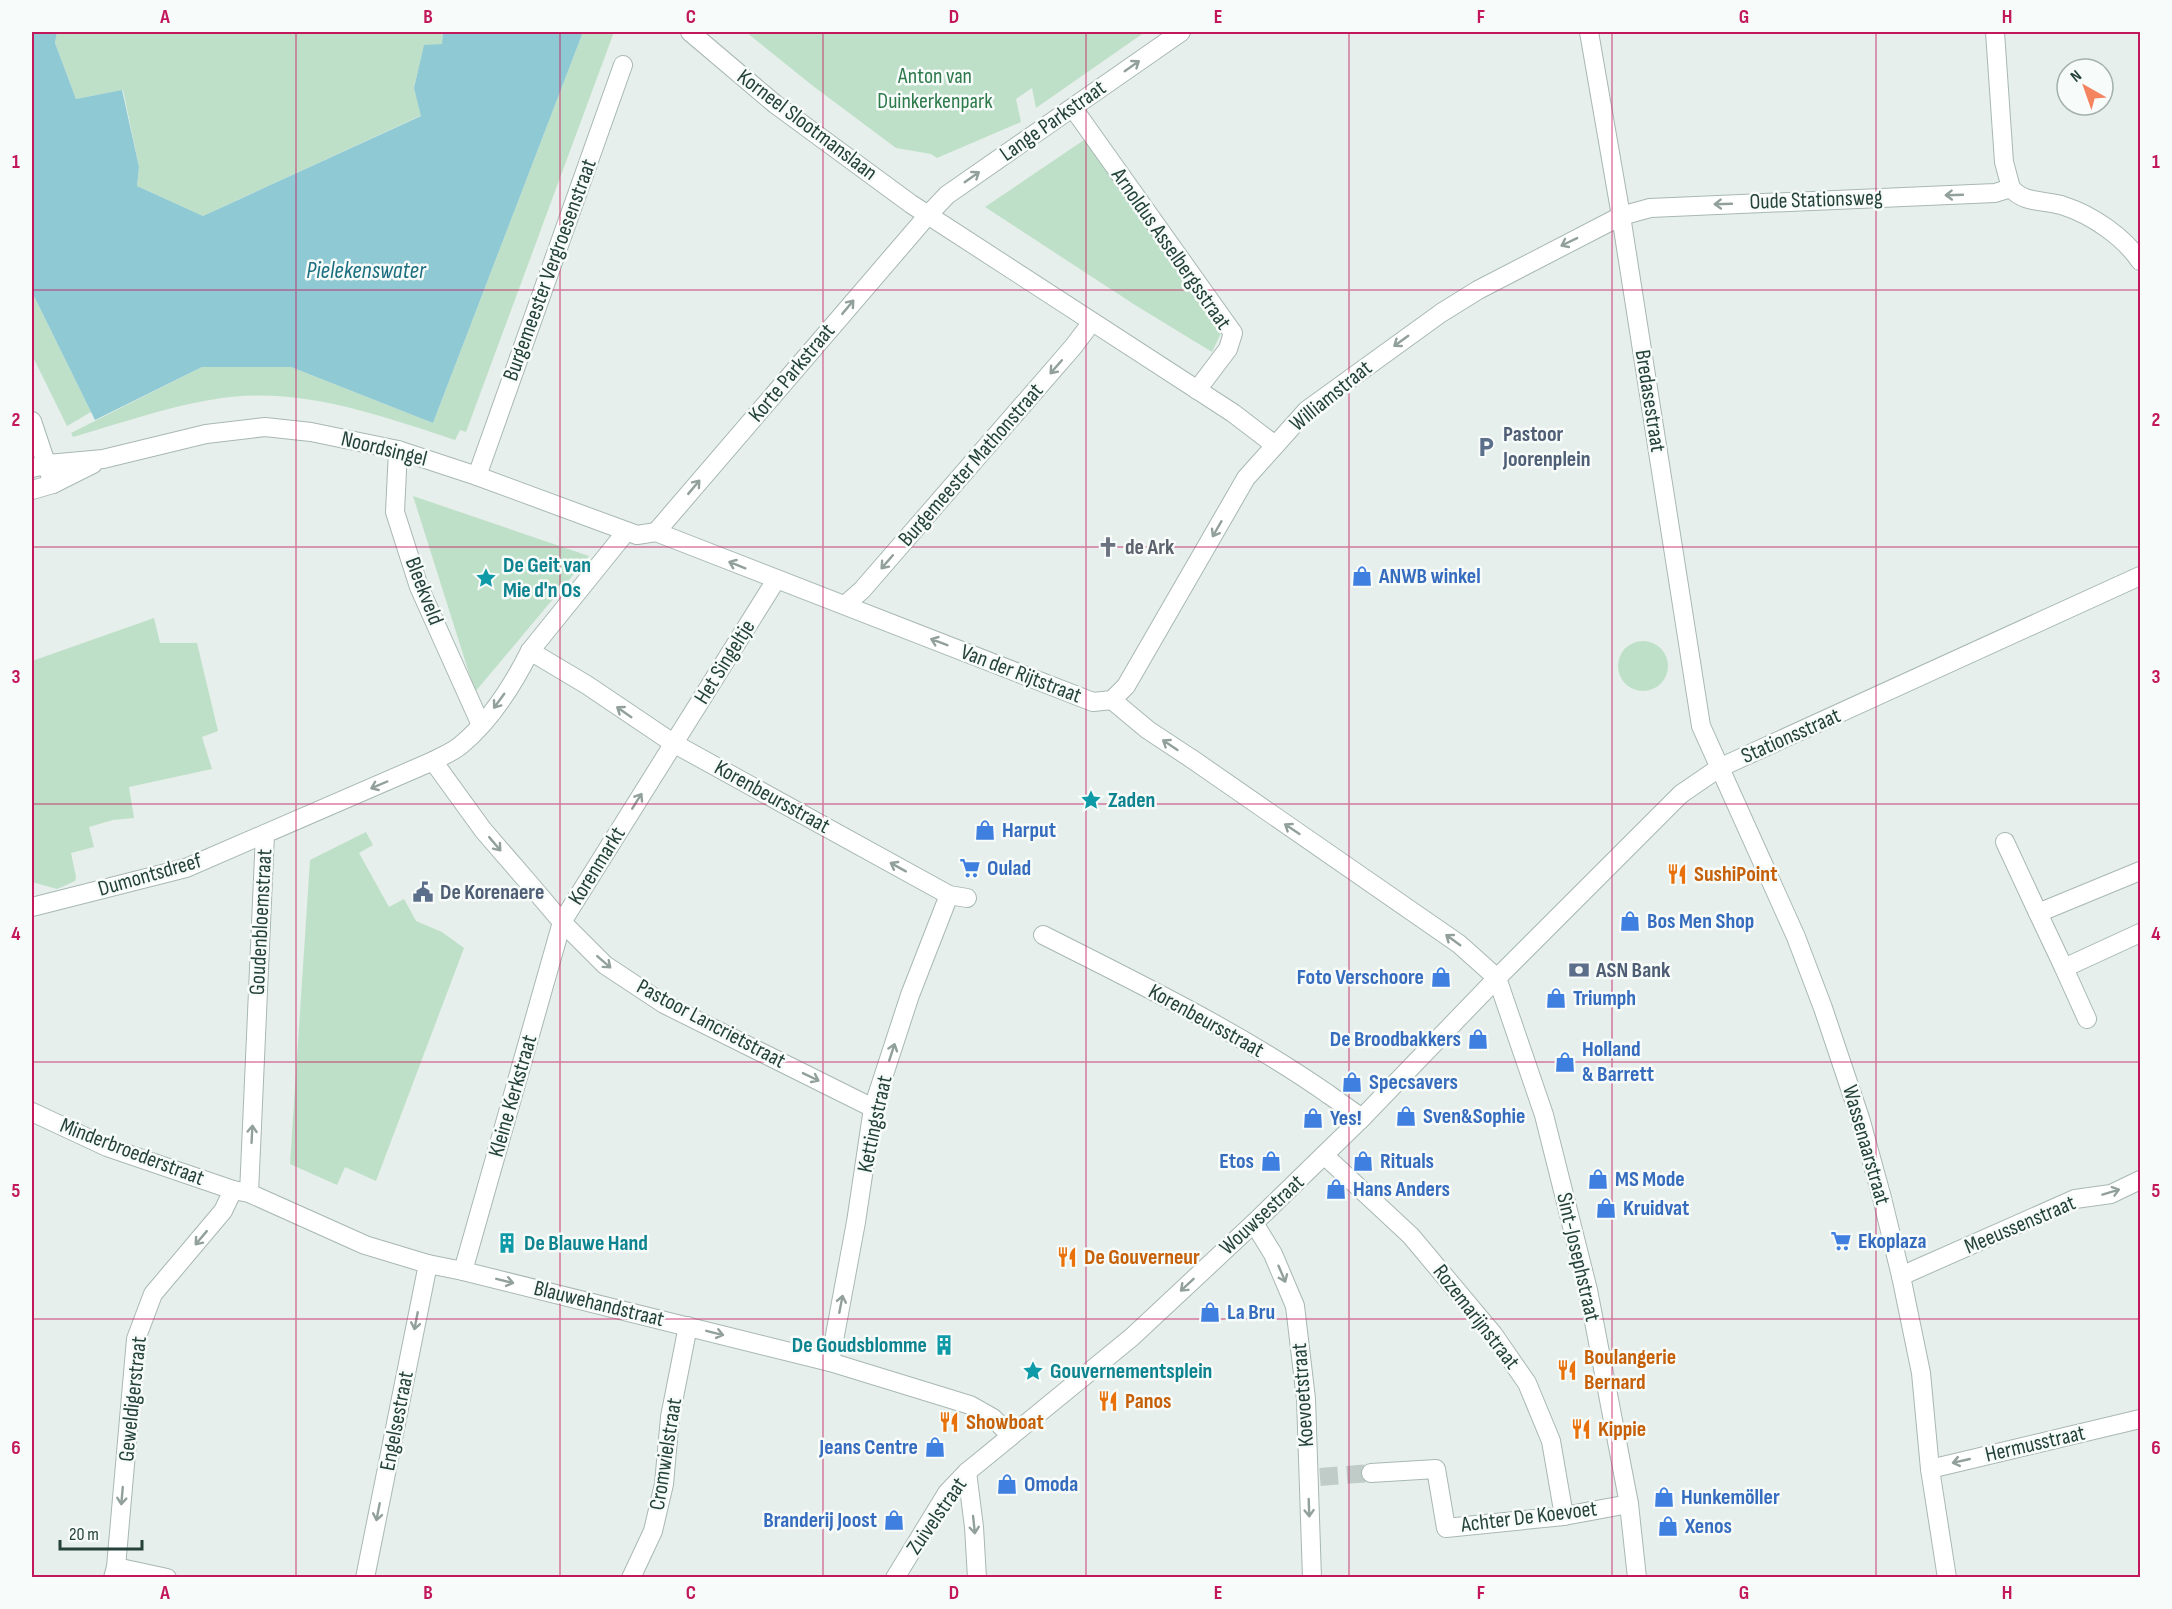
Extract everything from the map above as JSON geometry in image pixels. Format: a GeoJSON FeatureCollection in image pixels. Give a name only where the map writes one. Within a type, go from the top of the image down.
{"type":"FeatureCollection","features":[{"type":"Feature","properties":{"kind":"street","name":"Korneel Slootmanslaan"},"geometry":{"type":"LineString","coordinates":[[690,32],[775,104],[928,215]]}},
{"type":"Feature","properties":{"kind":"street","name":"Lange Parkstraat"},"geometry":{"type":"LineString","coordinates":[[928,215],[947,195],[1181,32]]}},
{"type":"Feature","properties":{"kind":"street","name":"Bredasestraat"},"geometry":{"type":"LineString","coordinates":[[1589,32],[1622,216],[1698,712],[1706,741],[1719,768]]}},
{"type":"Feature","properties":{"kind":"street"},"geometry":{"type":"LineString","coordinates":[[1995,32],[2004,162],[2011,188],[2022,197],[2063,206],[2086,215],[2127,245],[2139,259]]}},
{"type":"Feature","properties":{"kind":"street","name":"Burgemeester Vergroesenstraat"},"geometry":{"type":"LineString","coordinates":[[477,476],[623,65]]}},
{"type":"Feature","properties":{"kind":"street","name":"Arnoldus Asselbergsstraat"},"geometry":{"type":"LineString","coordinates":[[1073,108],[1233,333],[1228,349],[1197,390]]}},
{"type":"Feature","properties":{"kind":"street","name":"Oude Stationsweg"},"geometry":{"type":"LineString","coordinates":[[1622,216],[1650,208],[1995,193],[2011,188]]}},
{"type":"Feature","properties":{"kind":"street"},"geometry":{"type":"LineString","coordinates":[[928,215],[1233,413],[1275,444]]}},
{"type":"Feature","properties":{"kind":"street","name":"Korte Parkstraat"},"geometry":{"type":"LineString","coordinates":[[656,532],[928,215]]}},
{"type":"Feature","properties":{"kind":"street","name":"Williamstraat"},"geometry":{"type":"LineString","coordinates":[[1112,700],[1126,686],[1246,478],[1307,410],[1441,313],[1499,279],[1622,216]]}},
{"type":"Feature","properties":{"kind":"street","name":"Burgemeester Mathonstraat"},"geometry":{"type":"LineString","coordinates":[[845,605],[878,572],[1073,347],[1092,322]]}},
{"type":"Feature","properties":{"kind":"street"},"geometry":{"type":"LineString","coordinates":[[32,421],[40,466],[53,483]]}},
{"type":"Feature","properties":{"kind":"street","name":"Noordsingel"},"geometry":{"type":"LineString","coordinates":[[40,466],[103,459],[206,434],[265,427],[311,432],[398,450],[477,476],[626,532],[637,535],[656,532]]}},
{"type":"Feature","properties":{"kind":"street","name":"Bleekveld"},"geometry":{"type":"LineString","coordinates":[[398,450],[395,512],[419,586],[482,725]]}},
{"type":"Feature","properties":{"kind":"street","name":"Noordsingel"},"geometry":{"type":"LineString","coordinates":[[32,490],[53,483],[103,459]]}},
{"type":"Feature","properties":{"kind":"street"},"geometry":{"type":"LineString","coordinates":[[433,761],[459,747],[482,725],[519,673],[530,651],[626,532]]}},
{"type":"Feature","properties":{"kind":"street","name":"Van der Rijtstraat"},"geometry":{"type":"LineString","coordinates":[[656,532],[1093,702],[1112,700],[1148,730],[1459,944],[1497,978]]}},
{"type":"Feature","properties":{"kind":"street","name":"Stationsstraat"},"geometry":{"type":"LineString","coordinates":[[1497,978],[1681,794],[1719,768],[2140,576]]}},
{"type":"Feature","properties":{"kind":"street","name":"Het Singeltje"},"geometry":{"type":"LineString","coordinates":[[673,743],[776,580]]}},
{"type":"Feature","properties":{"kind":"street"},"geometry":{"type":"LineString","coordinates":[[530,651],[587,685],[673,743]]}},
{"type":"Feature","properties":{"kind":"street","name":"Korenbeursstraat"},"geometry":{"type":"LineString","coordinates":[[673,743],[958,896]]}},
{"type":"Feature","properties":{"kind":"street","name":"Korenmarkt"},"geometry":{"type":"LineString","coordinates":[[433,761],[483,830],[562,922],[673,743]]}},
{"type":"Feature","properties":{"kind":"street","name":"Goudenbloemstraat"},"geometry":{"type":"LineString","coordinates":[[241,1191],[265,834],[433,761]]}},
{"type":"Feature","properties":{"kind":"street","name":"Wassenaarstraat"},"geometry":{"type":"LineString","coordinates":[[1719,768],[1796,938],[1823,1008],[1860,1118],[1901,1276],[1921,1373],[1930,1469],[1947,1578]]}},
{"type":"Feature","properties":{"kind":"street","name":"Dumontsdreef"},"geometry":{"type":"LineString","coordinates":[[32,907],[186,868],[265,834]]}},
{"type":"Feature","properties":{"kind":"street"},"geometry":{"type":"LineString","coordinates":[[2005,842],[2087,1019]]}},
{"type":"Feature","properties":{"kind":"street"},"geometry":{"type":"LineString","coordinates":[[2038,913],[2140,872]]}},
{"type":"Feature","properties":{"kind":"street","name":"Kettingstraat"},"geometry":{"type":"LineString","coordinates":[[830,1362],[856,1222],[873,1108],[910,995],[958,896]]}},
{"type":"Feature","properties":{"kind":"street","name":"Pastoor Lancrietstraat"},"geometry":{"type":"LineString","coordinates":[[562,922],[605,964],[664,1004],[873,1108]]}},
{"type":"Feature","properties":{"kind":"street","name":"Kleine Kerkstraat"},"geometry":{"type":"LineString","coordinates":[[463,1271],[562,922]]}},
{"type":"Feature","properties":{"kind":"street"},"geometry":{"type":"LineString","coordinates":[[2064,968],[2140,933]]}},
{"type":"Feature","properties":{"kind":"street","name":"Korenbeursstraat"},"geometry":{"type":"LineString","coordinates":[[1043,935],[1170,999],[1284,1064],[1362,1118]]}},
{"type":"Feature","properties":{"kind":"street","name":"Wouwsestraat"},"geometry":{"type":"LineString","coordinates":[[1011,1436],[1132,1337],[1254,1223],[1362,1118],[1497,978]]}},
{"type":"Feature","properties":{"kind":"street","name":"Sint-Josephstraat"},"geometry":{"type":"LineString","coordinates":[[1497,978],[1547,1127],[1588,1290],[1629,1504],[1637,1578]]}},
{"type":"Feature","properties":{"kind":"street","name":"Minderbroederstraat"},"geometry":{"type":"LineString","coordinates":[[32,1112],[107,1147],[241,1191]]}},
{"type":"Feature","properties":{"kind":"street","name":"Rozemarijnstraat"},"geometry":{"type":"LineString","coordinates":[[1324,1155],[1411,1236],[1492,1334],[1527,1383],[1551,1440],[1564,1516]]}},
{"type":"Feature","properties":{"kind":"street","name":"Meeussenstraat"},"geometry":{"type":"LineString","coordinates":[[1901,1276],[2075,1199],[2111,1194],[2140,1180]]}},
{"type":"Feature","properties":{"kind":"street","name":"Blauwehandstraat"},"geometry":{"type":"LineString","coordinates":[[241,1191],[365,1245],[428,1264],[830,1362],[970,1405],[993,1418],[1011,1436]]}},
{"type":"Feature","properties":{"kind":"street","name":"Geweldigerstraat"},"geometry":{"type":"LineString","coordinates":[[114,1572],[136,1339],[153,1294],[241,1191]]}},
{"type":"Feature","properties":{"kind":"street","name":"Koevoetstraat"},"geometry":{"type":"LineString","coordinates":[[1254,1223],[1273,1254],[1295,1306],[1314,1477],[1312,1578]]}},
{"type":"Feature","properties":{"kind":"street","name":"Engelsestraat"},"geometry":{"type":"LineString","coordinates":[[365,1578],[428,1264]]}},
{"type":"Feature","properties":{"kind":"street","name":"Cromwielstraat"},"geometry":{"type":"LineString","coordinates":[[631,1578],[653,1531],[664,1484],[670,1417],[688,1326]]}},
{"type":"Feature","properties":{"kind":"street","name":"Hermusstraat"},"geometry":{"type":"LineString","coordinates":[[1930,1469],[2140,1419]]}},
{"type":"Feature","properties":{"kind":"street","name":"Zuivelstraat"},"geometry":{"type":"LineString","coordinates":[[895,1578],[947,1493],[967,1472],[1011,1436]]}},
{"type":"Feature","properties":{"kind":"street","name":"Achter De Koevoet"},"geometry":{"type":"LineString","coordinates":[[1371,1473],[1436,1469],[1446,1528],[1564,1516],[1629,1504]]}},
{"type":"Feature","properties":{"kind":"street"},"geometry":{"type":"LineString","coordinates":[[967,1472],[974,1527],[977,1578]]}},
{"type":"Feature","properties":{"kind":"street"},"geometry":{"type":"LineString","coordinates":[[114,1572],[167,1578]]}},
{"type":"Feature","properties":{"kind":"green space"},"geometry":{"type":"Polygon","coordinates":[[[57,32],[443,32],[442,44],[424,46],[414,88],[422,115],[203,216],[137,186],[139,167],[123,90],[76,99],[55,43],[57,32]]]}},
{"type":"Feature","properties":{"kind":"green space"},"geometry":{"type":"Polygon","coordinates":[[[583,32],[614,32],[466,432],[460,430],[455,440],[334,404],[273,396],[241,396],[175,407],[73,437],[71,433],[202,367],[291,367],[433,423],[583,32]]]}},
{"type":"Feature","properties":{"kind":"green space","name":"Anton van Duinkerkenpark"},"geometry":{"type":"Polygon","coordinates":[[[746,32],[1145,32],[1036,108],[1032,88],[1016,99],[1021,122],[937,158],[931,154],[896,148],[746,32]]]}},
{"type":"Feature","properties":{"kind":"green space"},"geometry":{"type":"Polygon","coordinates":[[[1084,140],[1222,331],[1212,352],[1135,305],[985,207],[1084,140]]]}},
{"type":"Feature","properties":{"kind":"green space"},"geometry":{"type":"Polygon","coordinates":[[[32,292],[91,412],[67,426],[32,355],[32,292]]]}},
{"type":"Feature","properties":{"kind":"green space"},"geometry":{"type":"Polygon","coordinates":[[[413,496],[589,556],[475,692],[413,496]]]}},
{"type":"Feature","properties":{"kind":"green space"},"geometry":{"type":"Polygon","coordinates":[[[154,618],[160,643],[197,643],[218,731],[202,737],[212,769],[129,787],[134,818],[113,820],[89,827],[94,847],[71,853],[75,881],[57,889],[32,882],[32,661],[154,618]]]}},
{"type":"Feature","properties":{"kind":"green space"},"geometry":{"type":"Polygon","coordinates":[[[1638,641],[1648,641],[1661,648],[1668,661],[1668,671],[1661,684],[1648,691],[1638,691],[1629,687],[1622,680],[1618,671],[1618,661],[1622,652],[1629,645],[1638,641]]]}},
{"type":"Feature","properties":{"kind":"green space"},"geometry":{"type":"Polygon","coordinates":[[[366,832],[373,845],[359,853],[389,907],[404,899],[416,921],[442,932],[464,948],[376,1181],[345,1167],[337,1185],[290,1164],[310,860],[366,832]]]}},
{"type":"Feature","properties":{"kind":"water","name":"Pielekenswater"},"geometry":{"type":"Polygon","coordinates":[[[32,32],[57,32],[55,43],[76,99],[122,90],[139,167],[137,186],[203,216],[421,116],[414,88],[424,45],[442,44],[443,32],[583,32],[433,423],[291,367],[202,367],[95,420],[32,292],[32,32]]]}},
{"type":"Feature","properties":{"kind":"tunnel"},"geometry":{"type":"LineString","coordinates":[[1320,1477],[1371,1473]]}},
{"type":"Feature","properties":{"kind":"place","name":"Pastoor Joorenplein"},"geometry":{"type":"Point","coordinates":[1486,447]}},
{"type":"Feature","properties":{"kind":"place","name":"de Ark"},"geometry":{"type":"Point","coordinates":[1108,547]}},
{"type":"Feature","properties":{"kind":"place","name":"ANWB winkel"},"geometry":{"type":"Point","coordinates":[1362,576]}},
{"type":"Feature","properties":{"kind":"place","name":"De Geit van Mie d'n Os"},"geometry":{"type":"Point","coordinates":[486,578]}},
{"type":"Feature","properties":{"kind":"place","name":"Zaden"},"geometry":{"type":"Point","coordinates":[1091,800]}},
{"type":"Feature","properties":{"kind":"place","name":"Harput"},"geometry":{"type":"Point","coordinates":[985,830]}},
{"type":"Feature","properties":{"kind":"place","name":"Oulad"},"geometry":{"type":"Point","coordinates":[970,868]}},
{"type":"Feature","properties":{"kind":"place","name":"SushiPoint"},"geometry":{"type":"Point","coordinates":[1677,874]}},
{"type":"Feature","properties":{"kind":"place","name":"De Korenaere"},"geometry":{"type":"Point","coordinates":[423,892]}},
{"type":"Feature","properties":{"kind":"place","name":"Bos Men Shop"},"geometry":{"type":"Point","coordinates":[1630,921]}},
{"type":"Feature","properties":{"kind":"place","name":"ASN Bank"},"geometry":{"type":"Point","coordinates":[1579,970]}},
{"type":"Feature","properties":{"kind":"place","name":"Foto Verschoore"},"geometry":{"type":"Point","coordinates":[1441,977]}},
{"type":"Feature","properties":{"kind":"place","name":"Triumph"},"geometry":{"type":"Point","coordinates":[1556,998]}},
{"type":"Feature","properties":{"kind":"place","name":"De Broodbakkers"},"geometry":{"type":"Point","coordinates":[1478,1039]}},
{"type":"Feature","properties":{"kind":"place","name":"Holland & Barrett"},"geometry":{"type":"Point","coordinates":[1565,1062]}},
{"type":"Feature","properties":{"kind":"place","name":"Specsavers"},"geometry":{"type":"Point","coordinates":[1352,1082]}},
{"type":"Feature","properties":{"kind":"place","name":"Sven&Sophie"},"geometry":{"type":"Point","coordinates":[1406,1116]}},
{"type":"Feature","properties":{"kind":"place","name":"Yes!"},"geometry":{"type":"Point","coordinates":[1313,1118]}},
{"type":"Feature","properties":{"kind":"place","name":"Etos"},"geometry":{"type":"Point","coordinates":[1271,1161]}},
{"type":"Feature","properties":{"kind":"place","name":"Rituals"},"geometry":{"type":"Point","coordinates":[1363,1161]}},
{"type":"Feature","properties":{"kind":"place","name":"MS Mode"},"geometry":{"type":"Point","coordinates":[1598,1179]}},
{"type":"Feature","properties":{"kind":"place","name":"Hans Anders"},"geometry":{"type":"Point","coordinates":[1336,1189]}},
{"type":"Feature","properties":{"kind":"place","name":"Kruidvat"},"geometry":{"type":"Point","coordinates":[1606,1208]}},
{"type":"Feature","properties":{"kind":"place","name":"Ekoplaza"},"geometry":{"type":"Point","coordinates":[1841,1241]}},
{"type":"Feature","properties":{"kind":"place","name":"De Blauwe Hand"},"geometry":{"type":"Point","coordinates":[507,1243]}},
{"type":"Feature","properties":{"kind":"place","name":"De Gouverneur"},"geometry":{"type":"Point","coordinates":[1067,1257]}},
{"type":"Feature","properties":{"kind":"place","name":"La Bru"},"geometry":{"type":"Point","coordinates":[1210,1312]}},
{"type":"Feature","properties":{"kind":"place","name":"De Goudsblomme"},"geometry":{"type":"Point","coordinates":[944,1345]}},
{"type":"Feature","properties":{"kind":"place","name":"Boulangerie Bernard"},"geometry":{"type":"Point","coordinates":[1567,1370]}},
{"type":"Feature","properties":{"kind":"place","name":"Gouvernementsplein"},"geometry":{"type":"Point","coordinates":[1033,1371]}},
{"type":"Feature","properties":{"kind":"place","name":"Panos"},"geometry":{"type":"Point","coordinates":[1108,1401]}},
{"type":"Feature","properties":{"kind":"place","name":"Showboat"},"geometry":{"type":"Point","coordinates":[949,1422]}},
{"type":"Feature","properties":{"kind":"place","name":"Kippie"},"geometry":{"type":"Point","coordinates":[1581,1429]}},
{"type":"Feature","properties":{"kind":"place","name":"Jeans Centre"},"geometry":{"type":"Point","coordinates":[935,1447]}},
{"type":"Feature","properties":{"kind":"place","name":"Omoda"},"geometry":{"type":"Point","coordinates":[1007,1484]}},
{"type":"Feature","properties":{"kind":"place","name":"Hunkemöller"},"geometry":{"type":"Point","coordinates":[1664,1497]}},
{"type":"Feature","properties":{"kind":"place","name":"Branderij Joost"},"geometry":{"type":"Point","coordinates":[894,1520]}},
{"type":"Feature","properties":{"kind":"place","name":"Xenos"},"geometry":{"type":"Point","coordinates":[1668,1526]}}]}
